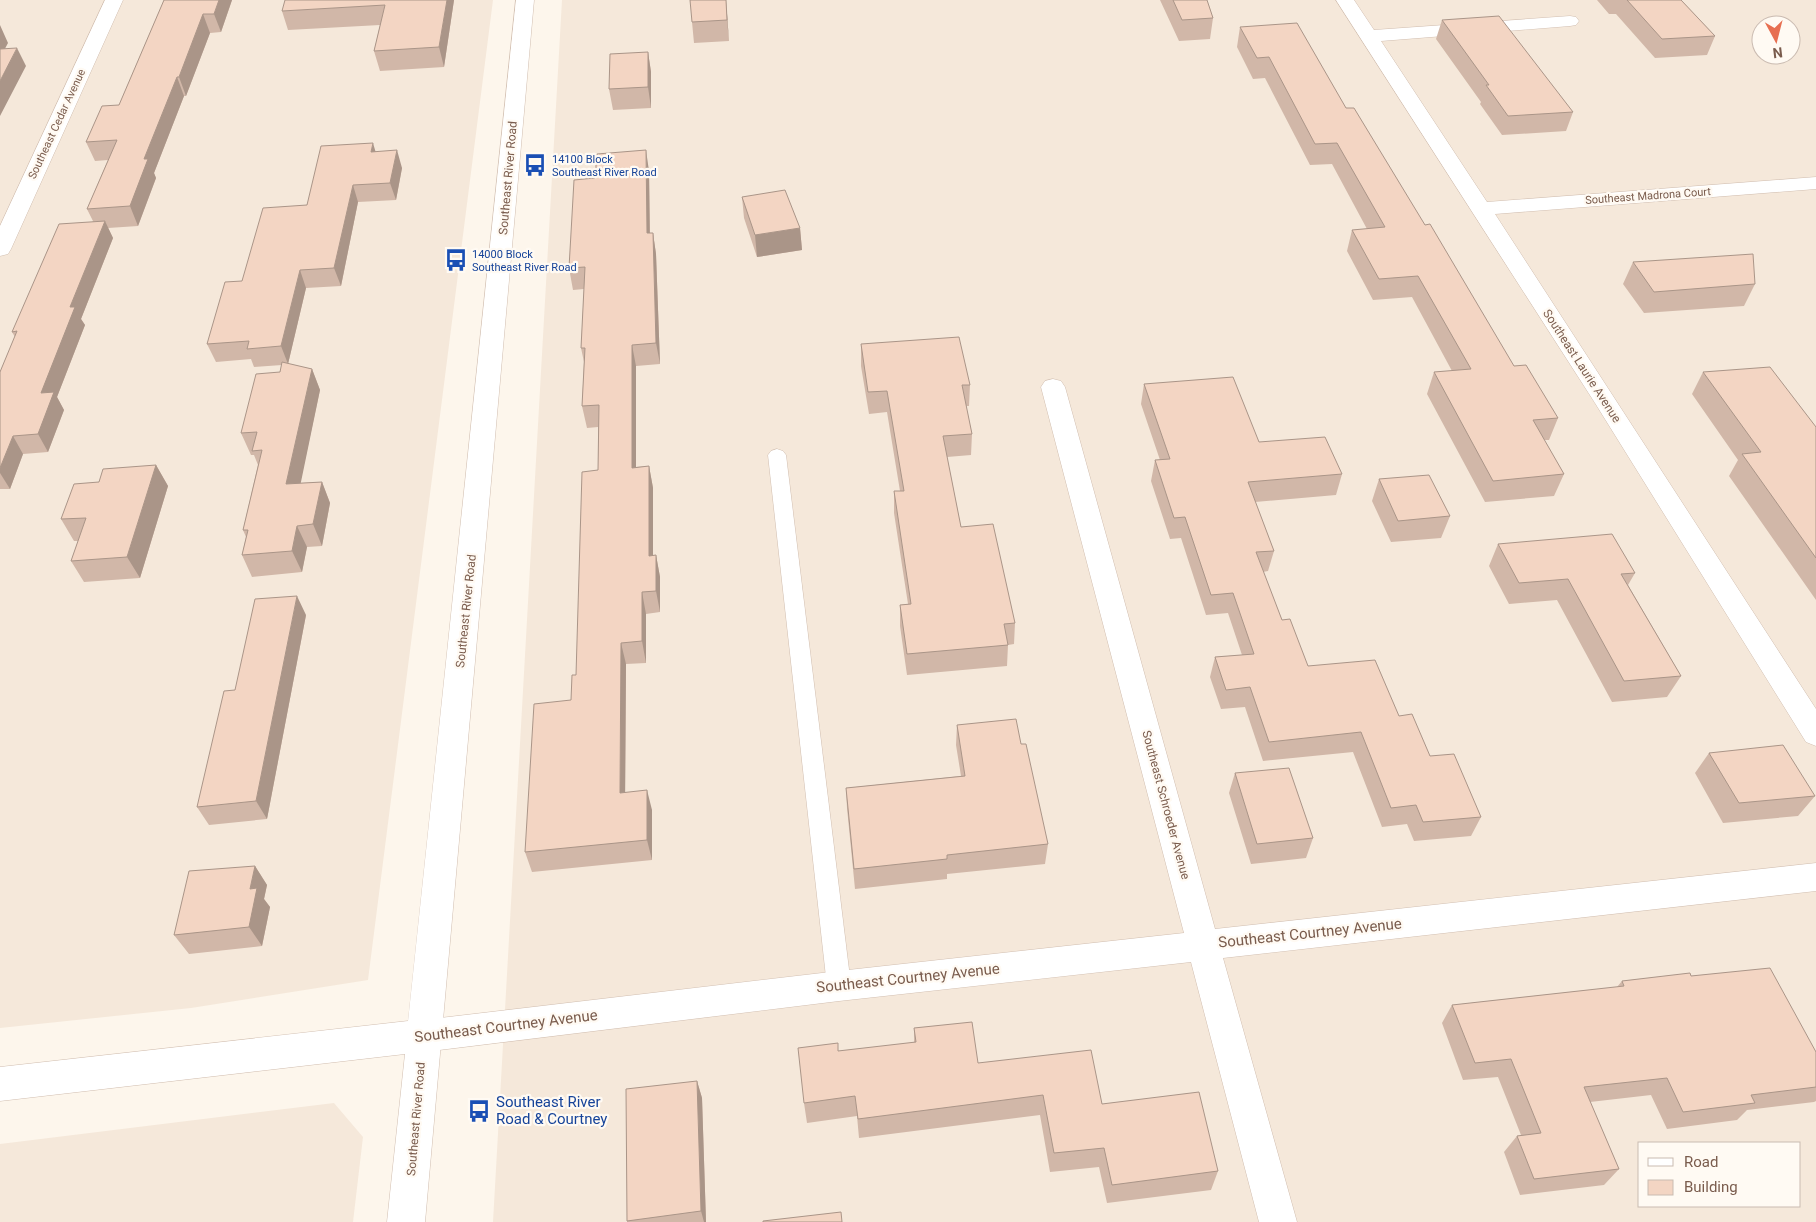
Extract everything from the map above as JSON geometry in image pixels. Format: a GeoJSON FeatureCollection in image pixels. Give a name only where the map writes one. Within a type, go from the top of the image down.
{"type":"FeatureCollection","features":[{"type":"Feature","properties":{"kind":"street","name":"Southeast Cedar Avenue"},"geometry":{"type":"LineString","coordinates":[[0,249],[114,0]]}},
{"type":"Feature","properties":{"kind":"street","name":"Southeast River Road"},"geometry":{"type":"LineString","coordinates":[[406,1222],[525,0]]}},
{"type":"Feature","properties":{"kind":"street","name":"Southeast Laurie Avenue"},"geometry":{"type":"LineString","coordinates":[[1345,0],[1604,399],[1816,734]]}},
{"type":"Feature","properties":{"kind":"street"},"geometry":{"type":"LineString","coordinates":[[1368,36],[1570,21]]}},
{"type":"Feature","properties":{"kind":"street","name":"Southeast Madrona Court"},"geometry":{"type":"LineString","coordinates":[[1479,209],[1816,183]]}},
{"type":"Feature","properties":{"kind":"street","name":"Southeast Schroeder Avenue"},"geometry":{"type":"LineString","coordinates":[[1053,388],[1278,1222]]}},
{"type":"Feature","properties":{"kind":"street","name":"Southeast Courtney Avenue"},"geometry":{"type":"LineString","coordinates":[[0,1084],[839,986],[1816,877]]}},
{"type":"Feature","properties":{"kind":"lane"},"geometry":{"type":"LineString","coordinates":[[777,455],[839,986]]}},
{"type":"Feature","properties":{"kind":"shaded area"},"geometry":{"type":"Polygon","coordinates":[[[0,0],[493,0],[368,980],[191,1008],[0,1028],[0,0]]]}},
{"type":"Feature","properties":{"kind":"shaded area"},"geometry":{"type":"Polygon","coordinates":[[[562,0],[1816,0],[1816,1222],[493,1222],[562,0]]]}},
{"type":"Feature","properties":{"kind":"shaded area"},"geometry":{"type":"Polygon","coordinates":[[[334,1103],[363,1137],[353,1222],[0,1222],[0,1144],[334,1103]]]}},
{"type":"Feature","properties":{"kind":"building"},"geometry":{"type":"Polygon","coordinates":[[[164,0],[219,0],[214,14],[203,14],[179,77],[177,77],[144,159],[148,159],[130,206],[87,209],[117,140],[86,142],[102,106],[119,105],[164,0]]]}},
{"type":"Feature","properties":{"kind":"building"},"geometry":{"type":"Polygon","coordinates":[[[285,0],[447,0],[439,47],[374,51],[385,5],[282,11],[285,0]]]}},
{"type":"Feature","properties":{"kind":"building"},"geometry":{"type":"Polygon","coordinates":[[[690,0],[726,0],[727,20],[692,22],[690,0]]]}},
{"type":"Feature","properties":{"kind":"building"},"geometry":{"type":"Polygon","coordinates":[[[1173,0],[1207,0],[1213,18],[1182,20],[1173,0]]]}},
{"type":"Feature","properties":{"kind":"building"},"geometry":{"type":"Polygon","coordinates":[[[1627,0],[1681,0],[1715,36],[1662,39],[1627,0]]]}},
{"type":"Feature","properties":{"kind":"building"},"geometry":{"type":"Polygon","coordinates":[[[1499,16],[1573,112],[1508,116],[1486,85],[1489,85],[1442,20],[1499,16]]]}},
{"type":"Feature","properties":{"kind":"building"},"geometry":{"type":"Polygon","coordinates":[[[1297,23],[1346,108],[1354,108],[1425,225],[1430,224],[1514,366],[1526,365],[1558,418],[1533,420],[1564,474],[1493,481],[1434,372],[1471,369],[1418,276],[1379,279],[1352,230],[1385,227],[1337,143],[1315,144],[1269,57],[1257,58],[1240,27],[1297,23]]]}},
{"type":"Feature","properties":{"kind":"building"},"geometry":{"type":"Polygon","coordinates":[[[17,48],[0,81],[0,49],[17,48]]]}},
{"type":"Feature","properties":{"kind":"building"},"geometry":{"type":"Polygon","coordinates":[[[648,52],[648,87],[609,89],[610,54],[648,52]]]}},
{"type":"Feature","properties":{"kind":"building"},"geometry":{"type":"Polygon","coordinates":[[[373,143],[371,152],[397,150],[390,183],[353,185],[334,268],[300,270],[281,346],[247,349],[249,341],[207,344],[225,282],[242,281],[263,208],[307,205],[321,146],[373,143]]]}},
{"type":"Feature","properties":{"kind":"building"},"geometry":{"type":"Polygon","coordinates":[[[646,150],[647,233],[653,233],[656,343],[632,345],[632,468],[649,466],[649,556],[656,555],[656,591],[642,592],[642,641],[621,643],[620,793],[647,790],[647,840],[525,852],[534,704],[571,700],[572,675],[576,675],[582,472],[598,470],[599,405],[582,406],[585,348],[581,348],[585,267],[569,268],[574,180],[595,178],[597,154],[646,150]]]}},
{"type":"Feature","properties":{"kind":"building"},"geometry":{"type":"Polygon","coordinates":[[[785,190],[800,228],[755,235],[742,197],[785,190]]]}},
{"type":"Feature","properties":{"kind":"building"},"geometry":{"type":"Polygon","coordinates":[[[105,221],[70,307],[75,307],[41,393],[54,392],[38,434],[13,436],[0,468],[0,372],[17,331],[12,332],[59,224],[105,221]]]}},
{"type":"Feature","properties":{"kind":"building"},"geometry":{"type":"Polygon","coordinates":[[[1753,254],[1755,284],[1654,292],[1633,262],[1753,254]]]}},
{"type":"Feature","properties":{"kind":"building"},"geometry":{"type":"Polygon","coordinates":[[[959,337],[970,385],[962,385],[972,434],[943,436],[961,527],[993,524],[1015,623],[1004,624],[1008,645],[907,654],[900,605],[911,604],[894,491],[904,491],[887,391],[868,392],[861,344],[959,337]]]}},
{"type":"Feature","properties":{"kind":"building"},"geometry":{"type":"Polygon","coordinates":[[[282,362],[312,369],[286,484],[322,482],[313,524],[297,526],[292,551],[242,555],[248,530],[243,530],[262,450],[252,451],[257,432],[241,433],[256,374],[280,372],[282,362]]]}},
{"type":"Feature","properties":{"kind":"building"},"geometry":{"type":"Polygon","coordinates":[[[1770,367],[1816,427],[1816,558],[1742,454],[1761,452],[1703,372],[1770,367]]]}},
{"type":"Feature","properties":{"kind":"building"},"geometry":{"type":"Polygon","coordinates":[[[1233,377],[1259,442],[1325,437],[1342,474],[1248,482],[1274,551],[1256,552],[1282,620],[1290,619],[1308,666],[1375,660],[1399,716],[1412,714],[1430,756],[1454,754],[1481,817],[1423,822],[1416,805],[1391,808],[1361,732],[1269,742],[1250,687],[1226,690],[1215,657],[1254,654],[1233,593],[1211,595],[1185,517],[1174,518],[1155,460],[1170,459],[1144,384],[1233,377]]]}},
{"type":"Feature","properties":{"kind":"building"},"geometry":{"type":"Polygon","coordinates":[[[156,465],[127,557],[71,561],[86,518],[61,519],[74,484],[99,482],[103,469],[156,465]]]}},
{"type":"Feature","properties":{"kind":"building"},"geometry":{"type":"Polygon","coordinates":[[[1429,475],[1450,516],[1398,521],[1379,479],[1429,475]]]}},
{"type":"Feature","properties":{"kind":"building"},"geometry":{"type":"Polygon","coordinates":[[[1612,534],[1635,573],[1621,574],[1681,676],[1624,681],[1568,579],[1519,583],[1498,544],[1612,534]]]}},
{"type":"Feature","properties":{"kind":"building"},"geometry":{"type":"Polygon","coordinates":[[[297,596],[256,801],[197,807],[224,691],[235,690],[255,599],[297,596]]]}},
{"type":"Feature","properties":{"kind":"building"},"geometry":{"type":"Polygon","coordinates":[[[1016,719],[1021,744],[1026,744],[1048,844],[947,855],[947,859],[854,869],[846,788],[965,776],[957,725],[1016,719]]]}},
{"type":"Feature","properties":{"kind":"building"},"geometry":{"type":"Polygon","coordinates":[[[1783,745],[1815,796],[1739,803],[1709,753],[1783,745]]]}},
{"type":"Feature","properties":{"kind":"building"},"geometry":{"type":"Polygon","coordinates":[[[1289,768],[1313,838],[1257,844],[1235,773],[1289,768]]]}},
{"type":"Feature","properties":{"kind":"building"},"geometry":{"type":"Polygon","coordinates":[[[255,866],[250,889],[257,888],[249,927],[174,935],[189,871],[255,866]]]}},
{"type":"Feature","properties":{"kind":"building"},"geometry":{"type":"Polygon","coordinates":[[[1770,968],[1816,1052],[1816,1087],[1751,1095],[1755,1103],[1683,1112],[1667,1078],[1584,1087],[1619,1169],[1534,1179],[1517,1136],[1541,1133],[1511,1059],[1475,1063],[1452,1005],[1624,986],[1622,981],[1690,973],[1691,976],[1770,968]]]}},
{"type":"Feature","properties":{"kind":"building"},"geometry":{"type":"Polygon","coordinates":[[[972,1022],[978,1063],[1091,1050],[1102,1104],[1199,1092],[1218,1171],[1112,1185],[1104,1148],[1054,1153],[1043,1095],[858,1119],[855,1096],[804,1103],[798,1048],[838,1043],[838,1051],[916,1042],[914,1028],[972,1022]]]}},
{"type":"Feature","properties":{"kind":"building"},"geometry":{"type":"Polygon","coordinates":[[[697,1081],[701,1211],[627,1221],[626,1089],[697,1081]]]}},
{"type":"Feature","properties":{"kind":"building"},"geometry":{"type":"Polygon","coordinates":[[[841,1212],[842,1222],[763,1222],[763,1221],[841,1212]]]}},
{"type":"Feature","properties":{"kind":"place","name":"14100 Block Southeast River Road"},"geometry":{"type":"Point","coordinates":[535,165]}},
{"type":"Feature","properties":{"kind":"place","name":"14000 Block Southeast River Road"},"geometry":{"type":"Point","coordinates":[456,260]}},
{"type":"Feature","properties":{"kind":"place","name":"Southeast River Road & Courtney"},"geometry":{"type":"Point","coordinates":[479,1111]}}]}
